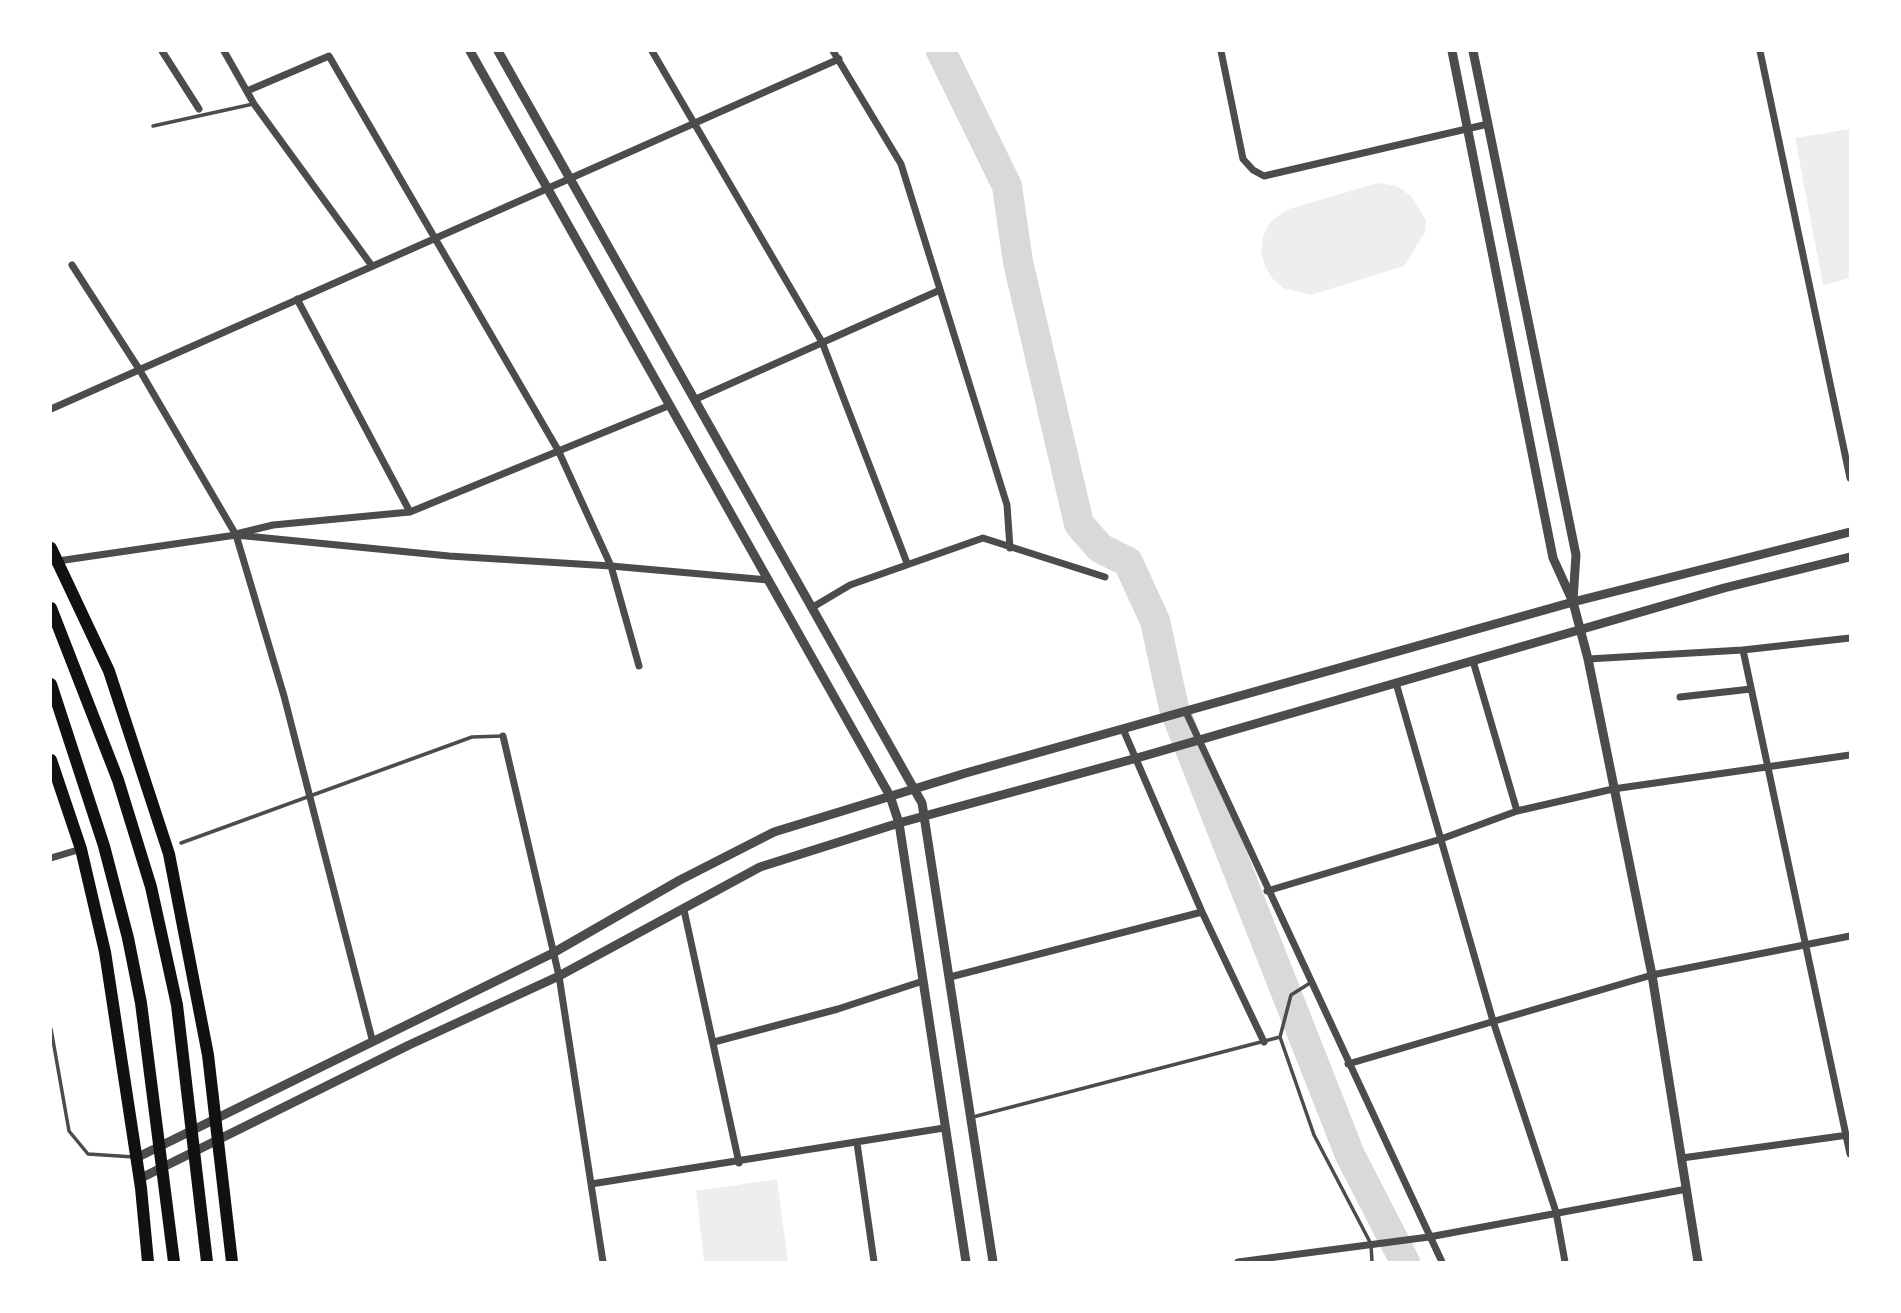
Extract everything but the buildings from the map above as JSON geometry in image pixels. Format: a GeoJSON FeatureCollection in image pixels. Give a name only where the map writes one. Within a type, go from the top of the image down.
{"type":"FeatureCollection","features":[{"type":"Feature","properties":{"kind":"main road"},"geometry":{"type":"LineString","coordinates":[[51,548],[54,561],[109,671],[169,854],[208,1055],[216,1143],[232,1262]]}},
{"type":"Feature","properties":{"kind":"main road"},"geometry":{"type":"LineString","coordinates":[[51,608],[118,780],[151,887],[177,1005],[207,1262]]}},
{"type":"Feature","properties":{"kind":"main road"},"geometry":{"type":"LineString","coordinates":[[51,684],[104,846],[128,938],[141,1003],[174,1262]]}},
{"type":"Feature","properties":{"kind":"main road"},"geometry":{"type":"LineString","coordinates":[[51,761],[81,849],[105,952],[139,1179],[148,1262]]}},
{"type":"Feature","properties":{"kind":"street"},"geometry":{"type":"LineString","coordinates":[[162,51],[200,109]]}},
{"type":"Feature","properties":{"kind":"street"},"geometry":{"type":"LineString","coordinates":[[224,51],[254,104],[372,266]]}},
{"type":"Feature","properties":{"kind":"street"},"geometry":{"type":"LineString","coordinates":[[470,51],[668,407],[890,796],[899,823],[966,1262]]}},
{"type":"Feature","properties":{"kind":"street"},"geometry":{"type":"LineString","coordinates":[[498,51],[922,803],[993,1262]]}},
{"type":"Feature","properties":{"kind":"street"},"geometry":{"type":"LineString","coordinates":[[652,51],[822,342],[907,563]]}},
{"type":"Feature","properties":{"kind":"street"},"geometry":{"type":"LineString","coordinates":[[833,51],[901,164],[1007,505],[1010,548]]}},
{"type":"Feature","properties":{"kind":"street"},"geometry":{"type":"LineString","coordinates":[[1221,51],[1244,159],[1253,170],[1264,176],[1488,124]]}},
{"type":"Feature","properties":{"kind":"street"},"geometry":{"type":"LineString","coordinates":[[1452,51],[1553,558],[1573,602],[1588,659],[1653,975],[1698,1262]]}},
{"type":"Feature","properties":{"kind":"street"},"geometry":{"type":"LineString","coordinates":[[1473,51],[1576,555],[1573,602]]}},
{"type":"Feature","properties":{"kind":"street"},"geometry":{"type":"LineString","coordinates":[[1760,51],[1850,478]]}},
{"type":"Feature","properties":{"kind":"street"},"geometry":{"type":"LineString","coordinates":[[247,91],[329,56],[558,450],[611,566],[639,666]]}},
{"type":"Feature","properties":{"kind":"street"},"geometry":{"type":"LineString","coordinates":[[51,409],[839,59]]}},
{"type":"Feature","properties":{"kind":"street"},"geometry":{"type":"LineString","coordinates":[[72,265],[139,369],[236,534],[284,696],[372,1039]]}},
{"type":"Feature","properties":{"kind":"street"},"geometry":{"type":"LineString","coordinates":[[696,399],[940,290]]}},
{"type":"Feature","properties":{"kind":"street"},"geometry":{"type":"LineString","coordinates":[[297,299],[410,512]]}},
{"type":"Feature","properties":{"kind":"street"},"geometry":{"type":"LineString","coordinates":[[54,561],[236,534],[273,525],[410,512],[668,407]]}},
{"type":"Feature","properties":{"kind":"street"},"geometry":{"type":"LineString","coordinates":[[136,1158],[372,1039],[553,953],[756,839],[914,788],[1573,602],[1850,533]]}},
{"type":"Feature","properties":{"kind":"street"},"geometry":{"type":"LineString","coordinates":[[236,534],[449,556],[611,566],[768,580]]}},
{"type":"Feature","properties":{"kind":"street"},"geometry":{"type":"LineString","coordinates":[[813,607],[850,585],[983,538],[1104,577]]}},
{"type":"Feature","properties":{"kind":"street"},"geometry":{"type":"LineString","coordinates":[[139,1179],[409,1045],[559,976],[761,867],[899,823],[1137,758],[1196,738],[1796,568],[1850,557]]}},
{"type":"Feature","properties":{"kind":"street"},"geometry":{"type":"LineString","coordinates":[[1588,659],[1743,650],[1850,638]]}},
{"type":"Feature","properties":{"kind":"street"},"geometry":{"type":"LineString","coordinates":[[1743,650],[1850,1154]]}},
{"type":"Feature","properties":{"kind":"street"},"geometry":{"type":"LineString","coordinates":[[1472,661],[1517,811]]}},
{"type":"Feature","properties":{"kind":"street"},"geometry":{"type":"LineString","coordinates":[[1396,683],[1493,1021],[1556,1212],[1565,1262]]}},
{"type":"Feature","properties":{"kind":"street"},"geometry":{"type":"LineString","coordinates":[[1680,697],[1751,689]]}},
{"type":"Feature","properties":{"kind":"street"},"geometry":{"type":"LineString","coordinates":[[1186,712],[1426,1237],[1441,1262]]}},
{"type":"Feature","properties":{"kind":"street"},"geometry":{"type":"LineString","coordinates":[[1123,729],[1202,912],[1264,1042]]}},
{"type":"Feature","properties":{"kind":"street"},"geometry":{"type":"LineString","coordinates":[[503,736],[559,976],[603,1262]]}},
{"type":"Feature","properties":{"kind":"street"},"geometry":{"type":"LineString","coordinates":[[1267,891],[1441,839],[1517,811],[1613,789],[1850,755]]}},
{"type":"Feature","properties":{"kind":"street"},"geometry":{"type":"LineString","coordinates":[[51,858],[81,849]]}},
{"type":"Feature","properties":{"kind":"street"},"geometry":{"type":"LineString","coordinates":[[684,910],[739,1163]]}},
{"type":"Feature","properties":{"kind":"street"},"geometry":{"type":"LineString","coordinates":[[950,977],[1202,912]]}},
{"type":"Feature","properties":{"kind":"street"},"geometry":{"type":"LineString","coordinates":[[1348,1063],[1653,975],[1850,936]]}},
{"type":"Feature","properties":{"kind":"street"},"geometry":{"type":"LineString","coordinates":[[714,1042],[838,1009],[923,981]]}},
{"type":"Feature","properties":{"kind":"street"},"geometry":{"type":"LineString","coordinates":[[591,1184],[739,1163],[944,1128]]}},
{"type":"Feature","properties":{"kind":"street"},"geometry":{"type":"LineString","coordinates":[[1682,1158],[1848,1135]]}},
{"type":"Feature","properties":{"kind":"street"},"geometry":{"type":"LineString","coordinates":[[857,1143],[874,1262]]}},
{"type":"Feature","properties":{"kind":"street"},"geometry":{"type":"LineString","coordinates":[[1238,1262],[1426,1237],[1687,1189]]}},
{"type":"Feature","properties":{"kind":"lane"},"geometry":{"type":"LineString","coordinates":[[153,126],[254,104]]}},
{"type":"Feature","properties":{"kind":"lane"},"geometry":{"type":"LineString","coordinates":[[181,843],[472,737],[503,736]]}},
{"type":"Feature","properties":{"kind":"lane"},"geometry":{"type":"LineString","coordinates":[[1310,983],[1291,995],[1280,1037],[1314,1135],[1371,1244],[1372,1262]]}},
{"type":"Feature","properties":{"kind":"lane"},"geometry":{"type":"LineString","coordinates":[[51,1029],[69,1131],[88,1154],[136,1158]]}},
{"type":"Feature","properties":{"kind":"lane"},"geometry":{"type":"LineString","coordinates":[[971,1118],[1280,1037]]}},
{"type":"Feature","properties":{"kind":"shaded area"},"geometry":{"type":"Polygon","coordinates":[[[1850,129],[1850,278],[1823,285],[1795,138],[1850,129]]]}},
{"type":"Feature","properties":{"kind":"shaded area"},"geometry":{"type":"Polygon","coordinates":[[[1378,183],[1397,186],[1411,196],[1426,220],[1425,232],[1404,266],[1311,295],[1283,288],[1272,278],[1261,251],[1263,236],[1271,221],[1289,209],[1378,183]]]}},
{"type":"Feature","properties":{"kind":"shaded area"},"geometry":{"type":"Polygon","coordinates":[[[777,1179],[788,1262],[704,1262],[696,1191],[777,1179]]]}},
{"type":"Feature","properties":{"kind":"waterway"},"geometry":{"type":"LineString","coordinates":[[941,51],[1007,186],[1018,262],[1079,524],[1100,548],[1128,562],[1155,621],[1174,708],[1350,1155],[1405,1262]]}}]}
